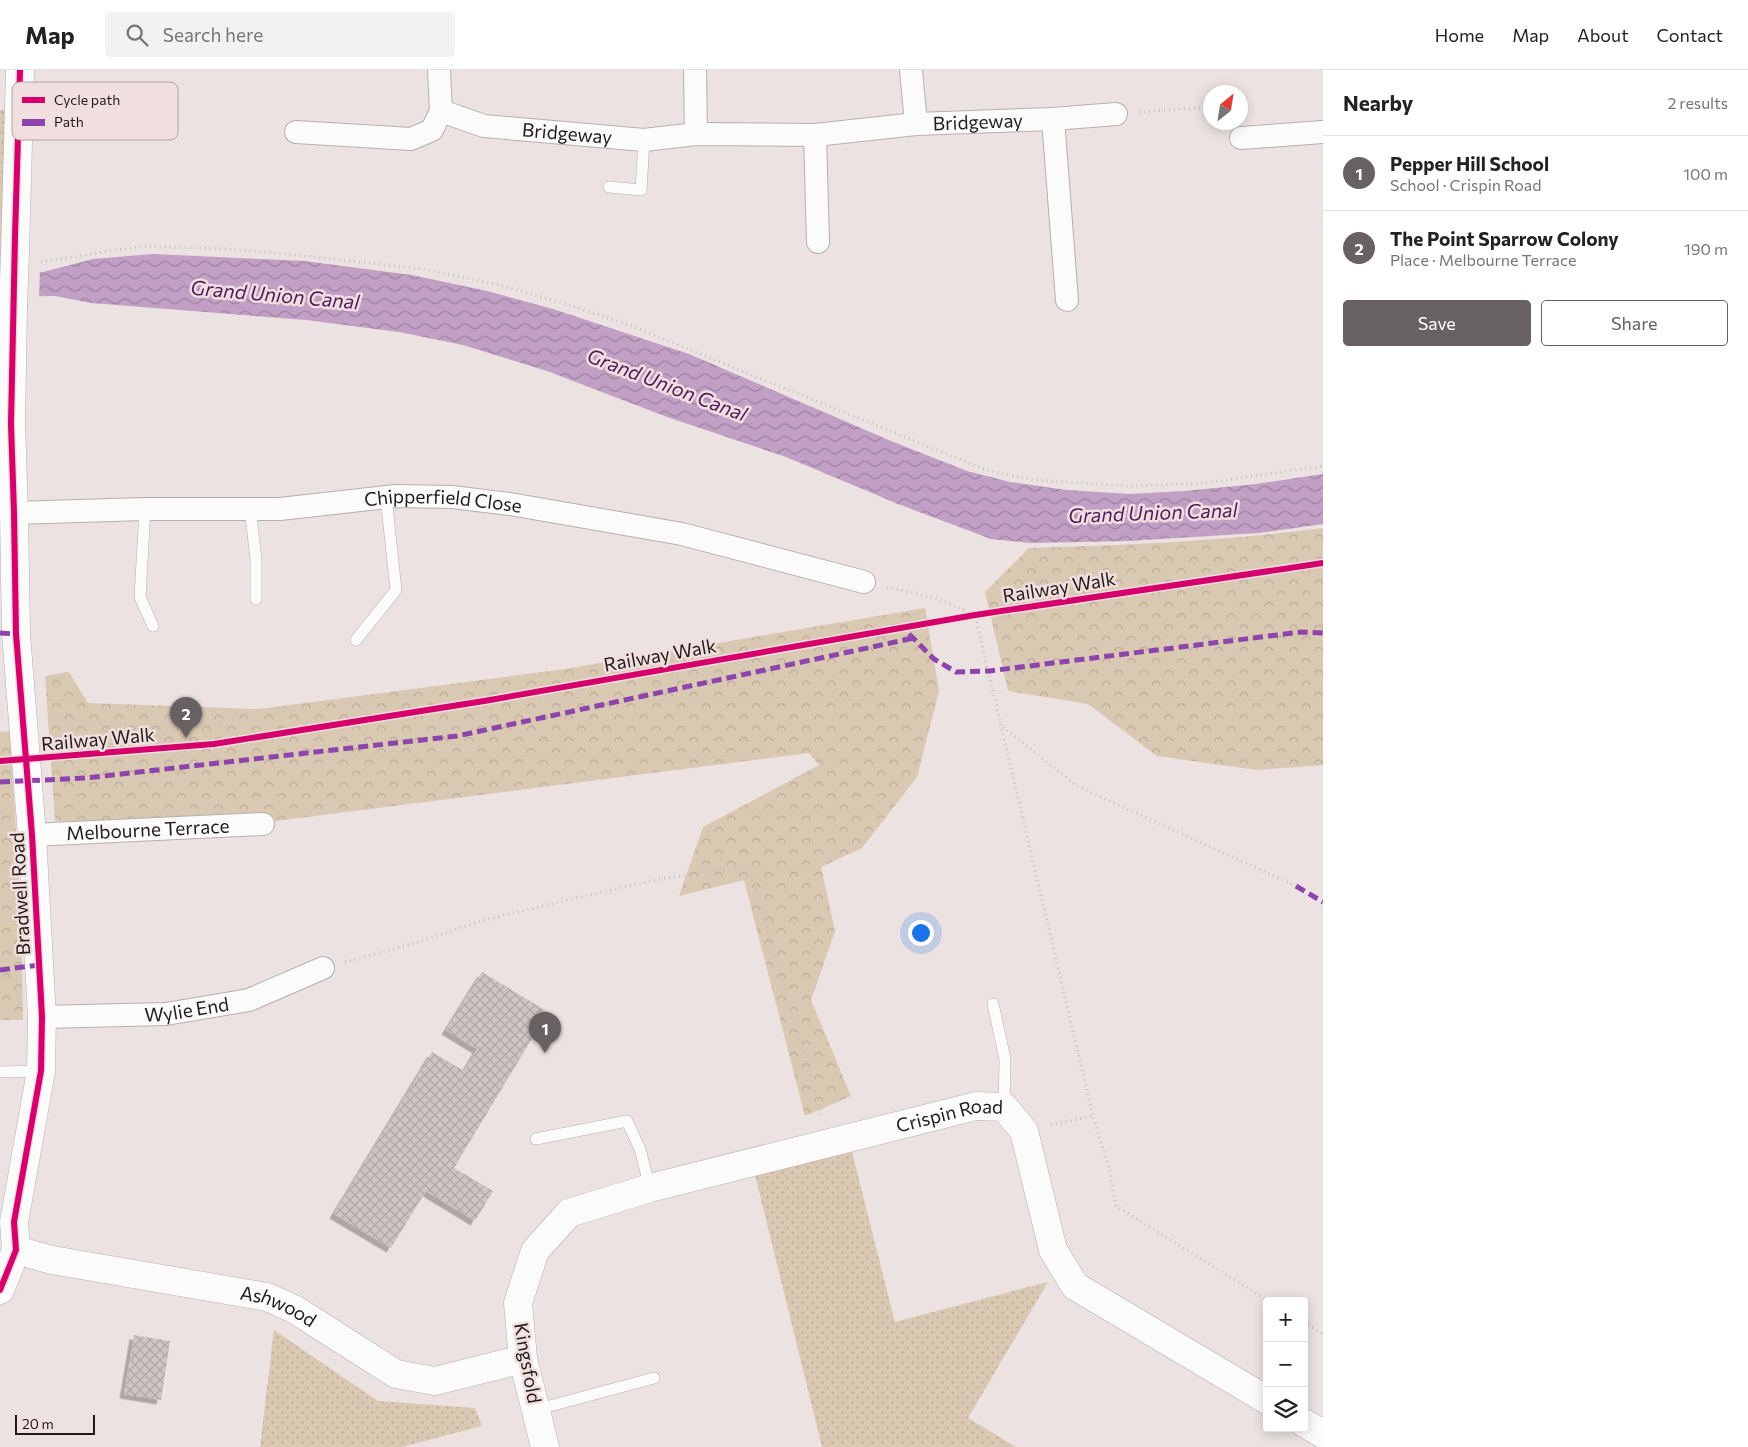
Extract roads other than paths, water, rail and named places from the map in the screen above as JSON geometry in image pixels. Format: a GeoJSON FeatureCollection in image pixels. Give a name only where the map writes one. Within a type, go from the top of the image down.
{"type":"FeatureCollection","features":[{"type":"Feature","properties":{"kind":"street"},"geometry":{"type":"LineString","coordinates":[[296,132],[412,139],[432,130],[441,111],[439,70]]}},
{"type":"Feature","properties":{"kind":"street"},"geometry":{"type":"LineString","coordinates":[[695,70],[696,134]]}},
{"type":"Feature","properties":{"kind":"street"},"geometry":{"type":"LineString","coordinates":[[911,70],[916,124]]}},
{"type":"Feature","properties":{"kind":"street","name":"Bridgeway"},"geometry":{"type":"LineString","coordinates":[[441,111],[484,126],[644,140],[696,134],[815,135],[916,124],[1053,119],[1116,114]]}},
{"type":"Feature","properties":{"kind":"street"},"geometry":{"type":"LineString","coordinates":[[1053,119],[1068,300]]}},
{"type":"Feature","properties":{"kind":"street"},"geometry":{"type":"LineString","coordinates":[[1240,138],[1323,132]]}},
{"type":"Feature","properties":{"kind":"street"},"geometry":{"type":"LineString","coordinates":[[815,135],[818,242]]}},
{"type":"Feature","properties":{"kind":"street","name":"Bradwell Road"},"geometry":{"type":"LineString","coordinates":[[0,1290],[16,1250],[14,1222],[41,1070],[42,1017],[30,807],[34,722],[16,634],[11,424],[13,308],[27,257],[23,140]]}},
{"type":"Feature","properties":{"kind":"street","name":"Chipperfield Close"},"geometry":{"type":"LineString","coordinates":[[14,512],[145,509],[280,509],[386,497],[452,497],[510,504],[682,534],[864,582]]}},
{"type":"Feature","properties":{"kind":"street","name":"Melbourne Terrace"},"geometry":{"type":"LineString","coordinates":[[32,835],[263,824]]}},
{"type":"Feature","properties":{"kind":"street","name":"Wylie End"},"geometry":{"type":"LineString","coordinates":[[42,1017],[176,1012],[249,1000],[323,968]]}},
{"type":"Feature","properties":{"kind":"street","name":"Crispin Road"},"geometry":{"type":"LineString","coordinates":[[535,1252],[569,1214],[650,1188],[976,1106],[1004,1107],[1024,1131],[1053,1250],[1075,1286],[1263,1398]]}},
{"type":"Feature","properties":{"kind":"street","name":"Ashwood"},"geometry":{"type":"LineString","coordinates":[[16,1250],[52,1260],[267,1296],[294,1309],[396,1374],[436,1381],[522,1358]]}},
{"type":"Feature","properties":{"kind":"street","name":"Kingsfold"},"geometry":{"type":"LineString","coordinates":[[535,1252],[518,1303],[522,1358],[545,1447]]}},
{"type":"Feature","properties":{"kind":"street"},"geometry":{"type":"LineString","coordinates":[[1308,1425],[1323,1434]]}},
{"type":"Feature","properties":{"kind":"lane"},"geometry":{"type":"LineString","coordinates":[[609,187],[641,190],[644,140]]}},
{"type":"Feature","properties":{"kind":"lane"},"geometry":{"type":"LineString","coordinates":[[356,640],[396,590],[386,497]]}},
{"type":"Feature","properties":{"kind":"lane"},"geometry":{"type":"LineString","coordinates":[[250,508],[256,559],[256,599]]}},
{"type":"Feature","properties":{"kind":"lane"},"geometry":{"type":"LineString","coordinates":[[145,509],[140,597],[154,626]]}},
{"type":"Feature","properties":{"kind":"lane"},"geometry":{"type":"LineString","coordinates":[[993,1004],[1005,1059],[1004,1107]]}},
{"type":"Feature","properties":{"kind":"lane"},"geometry":{"type":"LineString","coordinates":[[0,1072],[41,1070]]}},
{"type":"Feature","properties":{"kind":"lane"},"geometry":{"type":"LineString","coordinates":[[536,1139],[627,1121],[640,1149],[650,1188]]}},
{"type":"Feature","properties":{"kind":"lane"},"geometry":{"type":"LineString","coordinates":[[536,1410],[654,1378]]}},
{"type":"Feature","properties":{"kind":"water","name":"Grand Union Canal"},"geometry":{"type":"Polygon","coordinates":[[[153,254],[304,261],[412,275],[487,291],[553,309],[689,354],[891,441],[967,471],[1010,482],[1067,490],[1129,494],[1256,484],[1323,474],[1323,524],[1259,533],[1128,541],[1031,543],[991,539],[898,504],[786,457],[667,417],[547,371],[463,345],[399,332],[306,320],[91,303],[55,296],[0,297],[0,271],[43,272],[93,259],[153,254]]]}},
{"type":"Feature","properties":{"kind":"place","name":"The Point Sparrow Colony"},"geometry":{"type":"Point","coordinates":[186,738]}},
{"type":"Feature","properties":{"kind":"place","name":"Pepper Hill School"},"geometry":{"type":"Point","coordinates":[545,1053]}}]}
